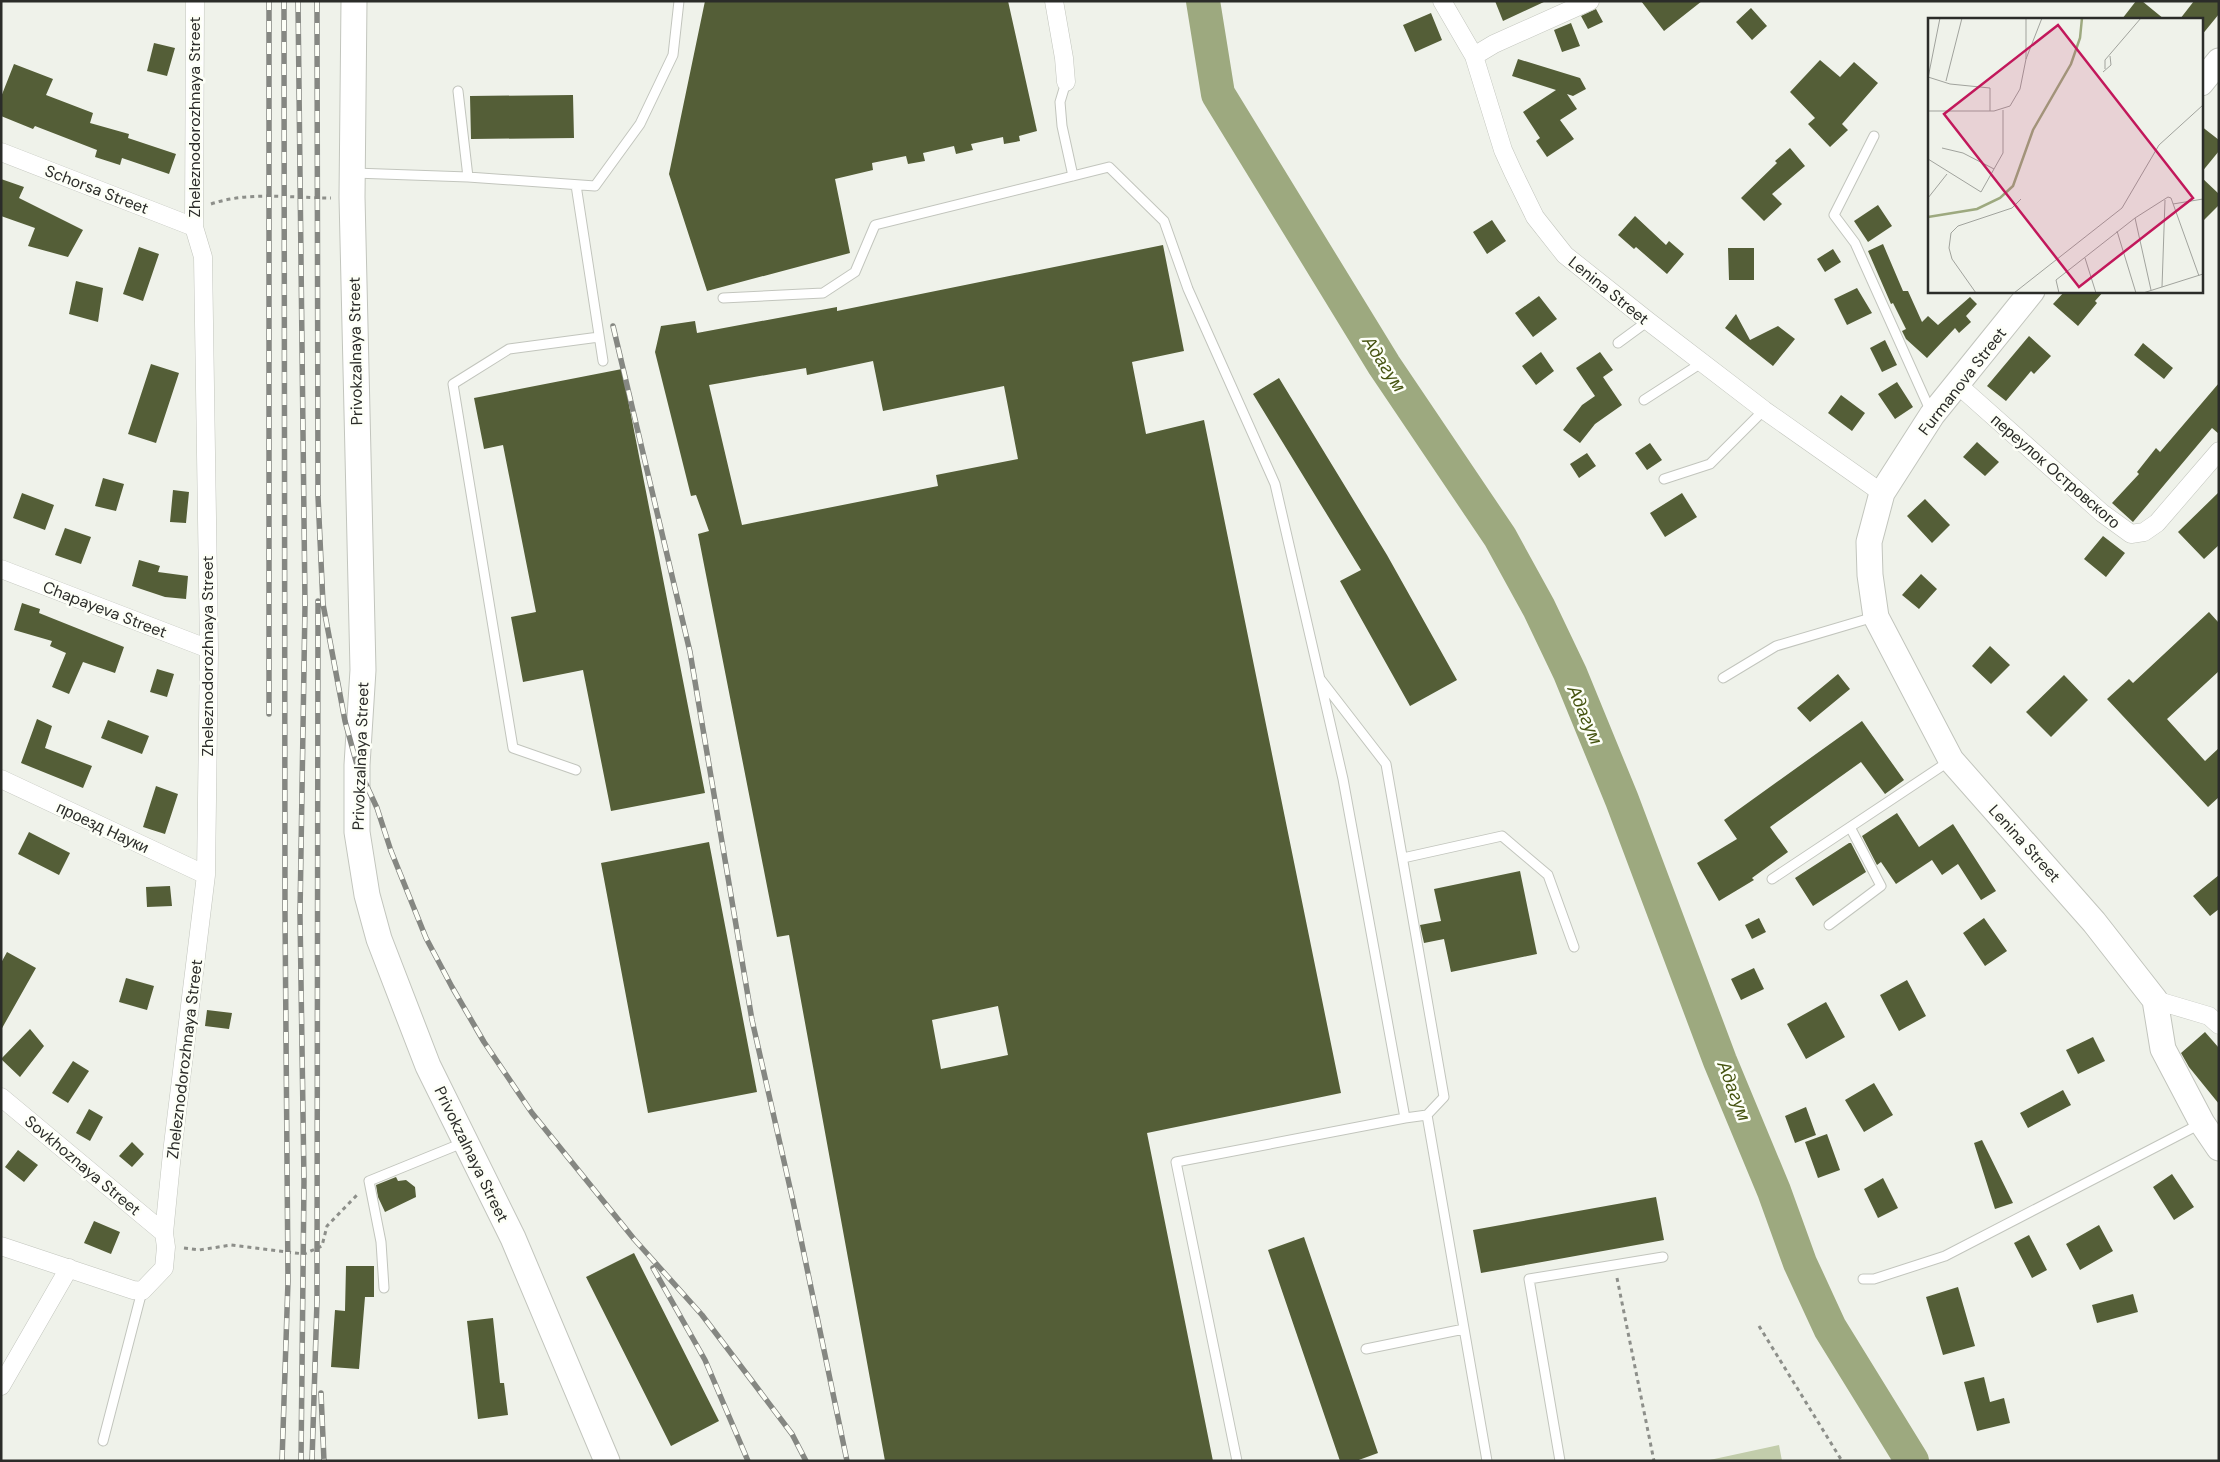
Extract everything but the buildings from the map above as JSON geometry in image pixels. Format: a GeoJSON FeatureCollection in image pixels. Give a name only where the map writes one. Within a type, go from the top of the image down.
{"type":"FeatureCollection","features":[{"type":"Feature","properties":{"kind":"main road","name":"Privokzalnaya Street"},"geometry":{"type":"LineString","coordinates":[[354,1],[351,173],[363,670],[357,765],[357,832],[367,895],[379,939],[428,1066],[513,1238],[607,1461]]}},
{"type":"Feature","properties":{"kind":"main road"},"geometry":{"type":"LineString","coordinates":[[2202,82],[2219,61]]}},
{"type":"Feature","properties":{"kind":"main road","name":"Furmanova Street"},"geometry":{"type":"LineString","coordinates":[[1876,617],[1870,575],[1869,542],[1882,493],[1932,415],[2031,292]]}},
{"type":"Feature","properties":{"kind":"main road","name":"Lenina Street"},"geometry":{"type":"LineString","coordinates":[[1876,617],[1951,760],[2094,922],[2155,1000]]}},
{"type":"Feature","properties":{"kind":"main road"},"geometry":{"type":"LineString","coordinates":[[2155,1000],[2163,1049],[2202,1123],[2219,1148]]}},
{"type":"Feature","properties":{"kind":"street","name":"Zheleznodorozhnaya Street"},"geometry":{"type":"LineString","coordinates":[[137,1290],[164,1268],[165,1240],[206,875],[209,649],[203,257],[194,218],[194,1]]}},
{"type":"Feature","properties":{"kind":"street"},"geometry":{"type":"LineString","coordinates":[[1054,1],[1064,58],[1066,82]]}},
{"type":"Feature","properties":{"kind":"street","name":"Lenina Street"},"geometry":{"type":"LineString","coordinates":[[1442,1],[1474,56],[1503,150],[1539,224],[1565,255],[1648,322],[1764,410],[1882,493]]}},
{"type":"Feature","properties":{"kind":"street"},"geometry":{"type":"LineString","coordinates":[[1474,56],[1494,44],[1590,1]]}},
{"type":"Feature","properties":{"kind":"street","name":"Schorsa Street"},"geometry":{"type":"LineString","coordinates":[[1,152],[194,218]]}},
{"type":"Feature","properties":{"kind":"street","name":"переулок Островского"},"geometry":{"type":"LineString","coordinates":[[1957,384],[2102,512],[2131,534],[2144,532],[2157,523],[2219,451]]}},
{"type":"Feature","properties":{"kind":"street","name":"Chapayeva Street"},"geometry":{"type":"LineString","coordinates":[[1,569],[209,649]]}},
{"type":"Feature","properties":{"kind":"street","name":"проезд Науки"},"geometry":{"type":"LineString","coordinates":[[1,779],[206,875]]}},
{"type":"Feature","properties":{"kind":"street"},"geometry":{"type":"LineString","coordinates":[[2155,1000],[2210,1016],[2219,1024]]}},
{"type":"Feature","properties":{"kind":"street","name":"Sovkhoznaya Street"},"geometry":{"type":"LineString","coordinates":[[1,1096],[165,1240]]}},
{"type":"Feature","properties":{"kind":"street"},"geometry":{"type":"LineString","coordinates":[[1,1246],[137,1290]]}},
{"type":"Feature","properties":{"kind":"street"},"geometry":{"type":"LineString","coordinates":[[1,1386],[70,1268]]}},
{"type":"Feature","properties":{"kind":"lane"},"geometry":{"type":"LineString","coordinates":[[351,173],[468,177],[595,186],[640,124],[673,55],[678,1]]}},
{"type":"Feature","properties":{"kind":"lane"},"geometry":{"type":"LineString","coordinates":[[1066,82],[1060,102],[1062,126],[1072,176]]}},
{"type":"Feature","properties":{"kind":"lane"},"geometry":{"type":"LineString","coordinates":[[458,91],[468,177]]}},
{"type":"Feature","properties":{"kind":"lane"},"geometry":{"type":"LineString","coordinates":[[1874,136],[1834,216],[1855,243],[1932,415]]}},
{"type":"Feature","properties":{"kind":"lane"},"geometry":{"type":"LineString","coordinates":[[723,298],[823,293],[855,272],[875,225],[1109,166],[1164,221],[1188,289],[1275,484],[1344,779],[1404,1118]]}},
{"type":"Feature","properties":{"kind":"lane"},"geometry":{"type":"LineString","coordinates":[[576,185],[603,361]]}},
{"type":"Feature","properties":{"kind":"lane"},"geometry":{"type":"LineString","coordinates":[[1618,344],[1648,322]]}},
{"type":"Feature","properties":{"kind":"lane"},"geometry":{"type":"LineString","coordinates":[[576,770],[513,748],[453,384],[509,349],[599,337]]}},
{"type":"Feature","properties":{"kind":"lane"},"geometry":{"type":"LineString","coordinates":[[1644,400],[1703,362]]}},
{"type":"Feature","properties":{"kind":"lane"},"geometry":{"type":"LineString","coordinates":[[1664,479],[1710,464],[1764,410]]}},
{"type":"Feature","properties":{"kind":"lane"},"geometry":{"type":"LineString","coordinates":[[1723,678],[1776,646],[1876,617]]}},
{"type":"Feature","properties":{"kind":"lane"},"geometry":{"type":"LineString","coordinates":[[1237,1461],[1176,1162],[1427,1115],[1444,1097],[1386,764],[1320,678]]}},
{"type":"Feature","properties":{"kind":"lane"},"geometry":{"type":"LineString","coordinates":[[1772,879],[1951,760]]}},
{"type":"Feature","properties":{"kind":"lane"},"geometry":{"type":"LineString","coordinates":[[1829,925],[1881,886],[1850,828]]}},
{"type":"Feature","properties":{"kind":"lane"},"geometry":{"type":"LineString","coordinates":[[1403,858],[1502,836],[1548,874],[1574,947]]}},
{"type":"Feature","properties":{"kind":"lane"},"geometry":{"type":"LineString","coordinates":[[1427,1115],[1487,1461]]}},
{"type":"Feature","properties":{"kind":"lane"},"geometry":{"type":"LineString","coordinates":[[1862,1279],[1874,1279],[1945,1256],[2202,1123]]}},
{"type":"Feature","properties":{"kind":"lane"},"geometry":{"type":"LineString","coordinates":[[384,1288],[381,1242],[369,1181],[465,1142]]}},
{"type":"Feature","properties":{"kind":"lane"},"geometry":{"type":"LineString","coordinates":[[1560,1461],[1529,1279],[1663,1257]]}},
{"type":"Feature","properties":{"kind":"lane"},"geometry":{"type":"LineString","coordinates":[[103,1441],[137,1290]]}},
{"type":"Feature","properties":{"kind":"lane"},"geometry":{"type":"LineString","coordinates":[[1366,1349],[1464,1329]]}},
{"type":"Feature","properties":{"kind":"path"},"geometry":{"type":"LineString","coordinates":[[194,218],[231,197],[352,197]]}},
{"type":"Feature","properties":{"kind":"path"},"geometry":{"type":"LineString","coordinates":[[165,1240],[176,1246],[199,1250],[230,1245],[304,1254],[322,1246],[327,1226],[369,1181]]}},
{"type":"Feature","properties":{"kind":"path"},"geometry":{"type":"LineString","coordinates":[[1614,1265],[1654,1461]]}},
{"type":"Feature","properties":{"kind":"path"},"geometry":{"type":"LineString","coordinates":[[1759,1326],[1842,1461]]}},
{"type":"Feature","properties":{"kind":"green space"},"geometry":{"type":"Polygon","coordinates":[[[1779,1445],[1782,1461],[1705,1461],[1779,1445]]]}},
{"type":"Feature","properties":{"kind":"waterway","name":"Адагум"},"geometry":{"type":"LineString","coordinates":[[1203,1],[1218,94],[1384,365],[1500,537],[1539,608],[1570,673],[1622,800],[1720,1061],[1774,1191],[1800,1263],[1830,1328],[1912,1461]]}},
{"type":"Feature","properties":{"kind":"railway"},"geometry":{"type":"LineString","coordinates":[[269,1],[269,714]]}},
{"type":"Feature","properties":{"kind":"railway"},"geometry":{"type":"LineString","coordinates":[[282,1461],[288,1281],[285,912],[284,1]]}},
{"type":"Feature","properties":{"kind":"railway"},"geometry":{"type":"LineString","coordinates":[[298,1],[305,605],[300,914],[304,1181],[301,1461]]}},
{"type":"Feature","properties":{"kind":"railway"},"geometry":{"type":"LineString","coordinates":[[317,1],[318,496],[323,604],[345,721],[357,765],[377,808],[391,851],[426,938],[484,1042],[532,1113],[634,1239],[702,1315],[792,1434],[806,1461]]}},
{"type":"Feature","properties":{"kind":"railway"},"geometry":{"type":"LineString","coordinates":[[613,326],[690,652],[752,1020],[793,1201],[847,1461]]}},
{"type":"Feature","properties":{"kind":"railway"},"geometry":{"type":"LineString","coordinates":[[312,1461],[317,1301],[318,601]]}},
{"type":"Feature","properties":{"kind":"railway"},"geometry":{"type":"LineString","coordinates":[[653,1268],[705,1360],[748,1461]]}},
{"type":"Feature","properties":{"kind":"railway"},"geometry":{"type":"LineString","coordinates":[[321,1393],[324,1461]]}}]}
